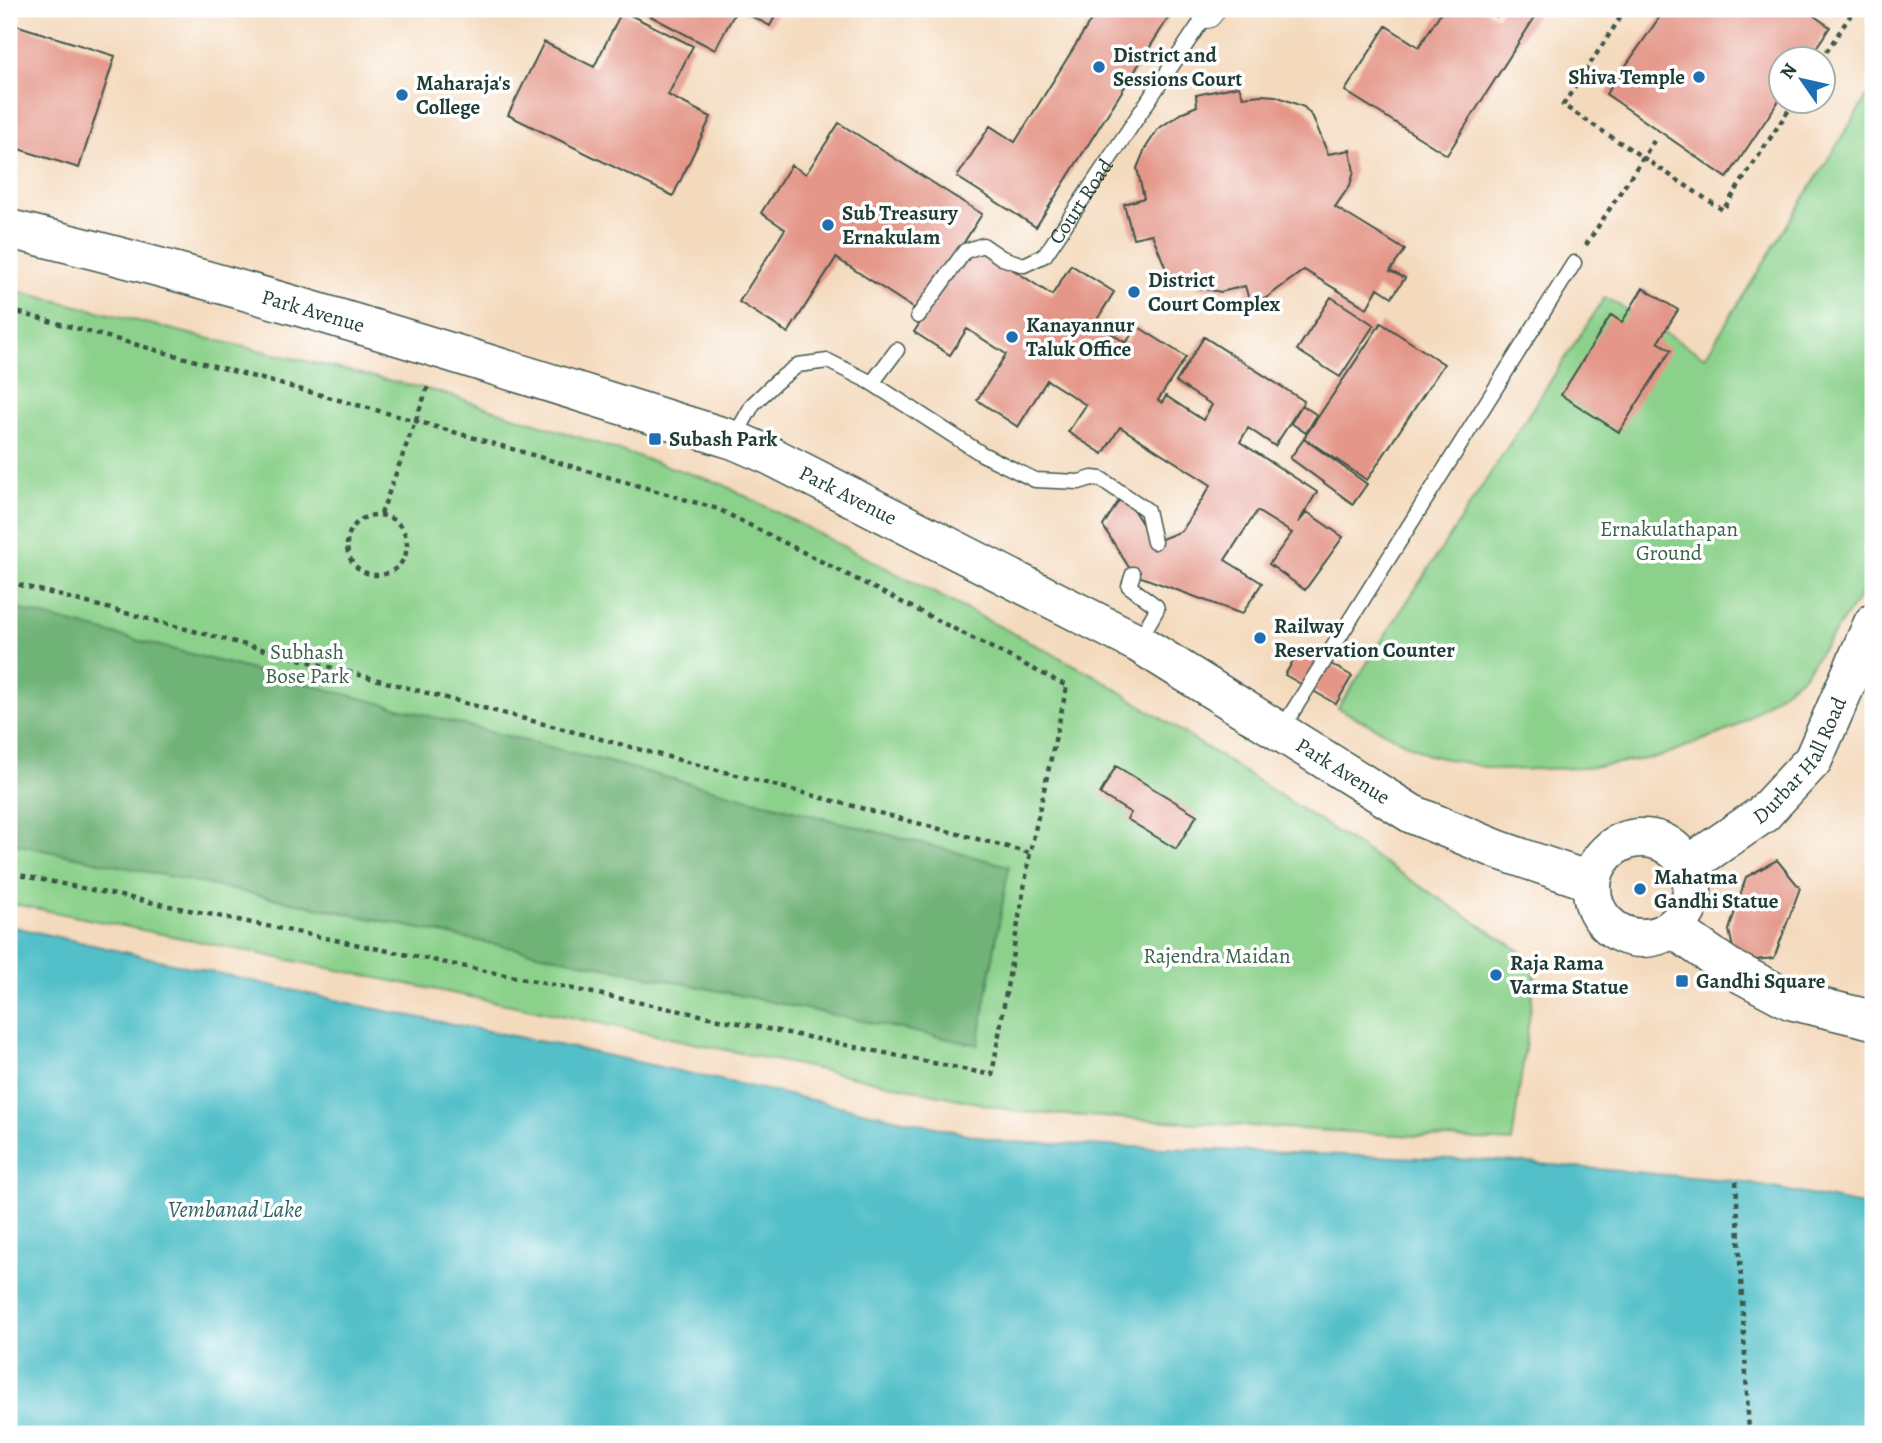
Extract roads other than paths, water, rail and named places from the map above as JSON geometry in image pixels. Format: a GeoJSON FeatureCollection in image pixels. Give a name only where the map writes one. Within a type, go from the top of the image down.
{"type":"FeatureCollection","features":[{"type":"Feature","properties":{"kind":"main road","name":"Park Avenue"},"geometry":{"type":"LineString","coordinates":[[9,229],[128,257],[734,439],[1138,643],[1412,814],[1499,850],[1592,882]]}},
{"type":"Feature","properties":{"kind":"main road","name":"Durbar Hall Road"},"geometry":{"type":"LineString","coordinates":[[1687,866],[1763,814],[1813,760],[1873,624]]}},
{"type":"Feature","properties":{"kind":"main road"},"geometry":{"type":"LineString","coordinates":[[1634,839],[1650,839],[1665,844],[1677,853],[1687,866],[1692,883],[1684,916],[1672,929],[1657,936],[1640,939],[1624,936],[1609,927],[1592,898],[1592,882],[1597,866],[1606,853],[1619,844],[1634,839]]}},
{"type":"Feature","properties":{"kind":"main road"},"geometry":{"type":"LineString","coordinates":[[1672,929],[1728,967],[1790,1000],[1873,1020]]}},
{"type":"Feature","properties":{"kind":"lane","name":"Court Road"},"geometry":{"type":"LineString","coordinates":[[918,316],[965,251],[983,245],[1002,258],[1024,265],[1045,255],[1209,11]]}},
{"type":"Feature","properties":{"kind":"lane"},"geometry":{"type":"LineString","coordinates":[[1280,731],[1574,263]]}},
{"type":"Feature","properties":{"kind":"lane"},"geometry":{"type":"LineString","coordinates":[[872,383],[897,350]]}},
{"type":"Feature","properties":{"kind":"lane"},"geometry":{"type":"LineString","coordinates":[[734,439],[753,404],[776,382],[799,365],[828,361],[872,383],[982,454],[1035,480],[1079,482],[1092,478],[1101,479],[1147,510],[1154,542]]}},
{"type":"Feature","properties":{"kind":"lane"},"geometry":{"type":"LineString","coordinates":[[1133,574],[1129,586],[1157,609],[1138,643]]}},
{"type":"Feature","properties":{"kind":"water","name":"Vembanad Lake"},"geometry":{"type":"Polygon","coordinates":[[[9,926],[371,1008],[573,1048],[1004,1142],[1504,1161],[1736,1181],[1873,1207],[1873,1434],[9,1434],[9,926]]]}},
{"type":"Feature","properties":{"kind":"place","name":"District and Sessions Court"},"geometry":{"type":"Point","coordinates":[1099,67]}},
{"type":"Feature","properties":{"kind":"place","name":"Shiva Temple"},"geometry":{"type":"Point","coordinates":[1699,77]}},
{"type":"Feature","properties":{"kind":"place","name":"Maharaja's College"},"geometry":{"type":"Point","coordinates":[402,95]}},
{"type":"Feature","properties":{"kind":"place","name":"Sub Treasury Ernakulam"},"geometry":{"type":"Point","coordinates":[828,225]}},
{"type":"Feature","properties":{"kind":"place","name":"District Court Complex"},"geometry":{"type":"Point","coordinates":[1134,292]}},
{"type":"Feature","properties":{"kind":"place","name":"Kanayannur Taluk Office"},"geometry":{"type":"Point","coordinates":[1012,337]}},
{"type":"Feature","properties":{"kind":"place","name":"Subash Park"},"geometry":{"type":"Point","coordinates":[655,439]}},
{"type":"Feature","properties":{"kind":"place","name":"Railway Reservation Counter"},"geometry":{"type":"Point","coordinates":[1260,638]}},
{"type":"Feature","properties":{"kind":"place","name":"Mahatma Gandhi Statue"},"geometry":{"type":"Point","coordinates":[1640,889]}},
{"type":"Feature","properties":{"kind":"place","name":"Raja Rama Varma Statue"},"geometry":{"type":"Point","coordinates":[1496,975]}},
{"type":"Feature","properties":{"kind":"place","name":"Gandhi Square"},"geometry":{"type":"Point","coordinates":[1682,981]}},
{"type":"Feature","properties":{"kind":"park label","name":"Ernakulathapan Ground"},"geometry":{"type":"Point","coordinates":[1669,541]}},
{"type":"Feature","properties":{"kind":"park label","name":"Subhash Bose Park"},"geometry":{"type":"Point","coordinates":[307,664]}},
{"type":"Feature","properties":{"kind":"park label","name":"Rajendra Maidan"},"geometry":{"type":"Point","coordinates":[1217,956]}}]}
